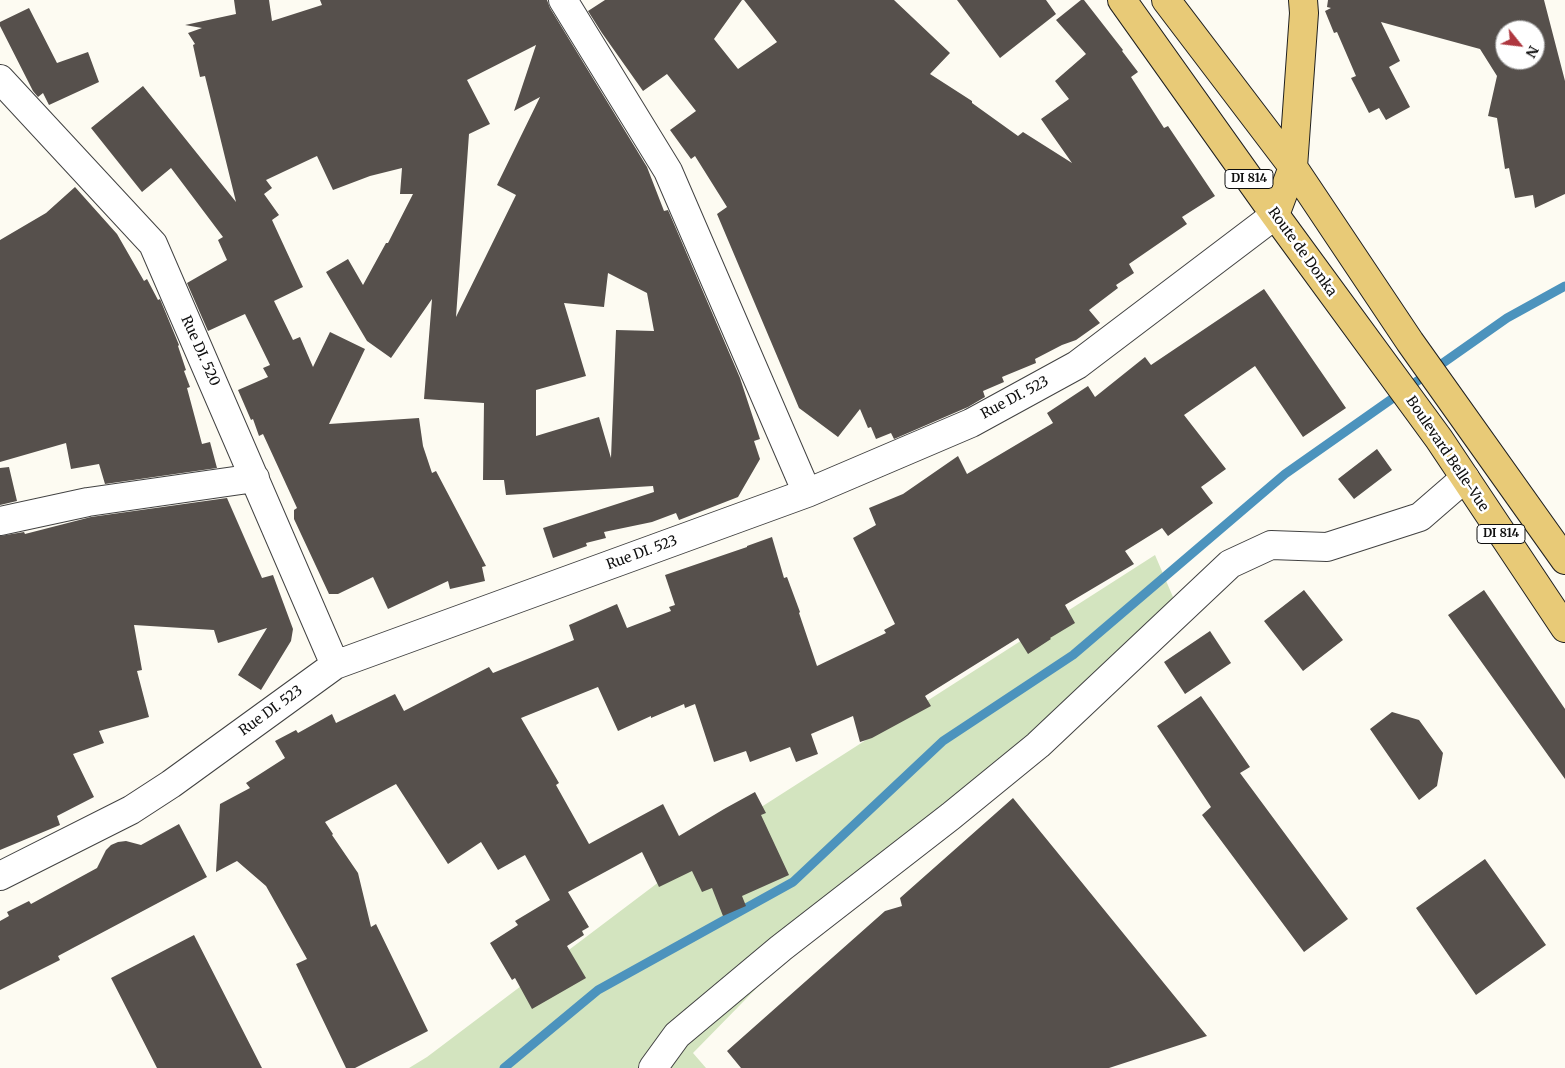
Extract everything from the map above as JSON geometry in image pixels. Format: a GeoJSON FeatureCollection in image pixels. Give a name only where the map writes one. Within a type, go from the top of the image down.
{"type":"FeatureCollection","features":[{"type":"Feature","properties":{"kind":"main road","name":"Route de Donka"},"geometry":{"type":"LineString","coordinates":[[1122,0],[1275,215],[1379,356]]}},
{"type":"Feature","properties":{"kind":"main road","name":"DI 814"},"geometry":{"type":"LineString","coordinates":[[1166,0],[1293,166],[1410,342],[1565,560]]}},
{"type":"Feature","properties":{"kind":"main road"},"geometry":{"type":"LineString","coordinates":[[1275,215],[1293,166],[1304,13],[1303,0]]}},
{"type":"Feature","properties":{"kind":"main road","name":"Boulevard Belle-Vue"},"geometry":{"type":"LineString","coordinates":[[1379,356],[1439,439],[1565,628]]}},
{"type":"Feature","properties":{"kind":"street"},"geometry":{"type":"LineString","coordinates":[[563,0],[668,171],[807,493]]}},
{"type":"Feature","properties":{"kind":"street","name":"Rue DI. 520"},"geometry":{"type":"LineString","coordinates":[[0,79],[153,244],[335,665]]}},
{"type":"Feature","properties":{"kind":"street","name":"Rue DI. 523"},"geometry":{"type":"LineString","coordinates":[[0,876],[131,810],[171,784],[335,665],[807,493],[971,423],[1077,365],[1275,215]]}},
{"type":"Feature","properties":{"kind":"street"},"geometry":{"type":"LineString","coordinates":[[0,521],[88,502],[255,478]]}},
{"type":"Feature","properties":{"kind":"street"},"geometry":{"type":"LineString","coordinates":[[653,1068],[677,1035],[773,954],[951,816],[1038,744],[1230,564],[1271,545],[1327,547],[1420,517],[1465,478]]}},
{"type":"Feature","properties":{"kind":"green space"},"geometry":{"type":"Polygon","coordinates":[[[1155,555],[1173,597],[1140,656],[837,906],[693,1053],[706,1068],[409,1068],[427,1057],[741,820],[1155,555]]]}},
{"type":"Feature","properties":{"kind":"building"},"geometry":{"type":"Polygon","coordinates":[[[234,0],[269,0],[272,21],[322,5],[320,0],[547,0],[550,8],[647,167],[664,211],[668,210],[740,378],[760,439],[754,441],[760,459],[738,497],[679,520],[676,513],[652,522],[604,532],[606,538],[586,543],[587,546],[553,558],[543,528],[654,492],[653,486],[506,495],[504,480],[483,480],[484,403],[424,399],[432,299],[391,358],[367,341],[326,272],[348,259],[363,285],[386,243],[388,243],[413,194],[400,194],[402,168],[370,176],[333,190],[317,156],[266,180],[272,188],[264,194],[279,215],[272,220],[303,287],[274,301],[293,340],[300,337],[313,367],[330,332],[365,349],[329,424],[419,418],[423,446],[432,473],[436,471],[486,566],[482,567],[485,581],[450,589],[448,581],[388,609],[373,577],[338,594],[329,594],[294,519],[294,510],[297,508],[263,434],[259,436],[253,419],[251,420],[238,390],[268,377],[263,368],[270,365],[245,314],[208,331],[187,283],[227,260],[218,240],[223,237],[171,168],[142,192],[91,128],[143,86],[236,202],[205,76],[200,77],[193,45],[195,44],[188,33],[202,28],[185,25],[236,14],[234,0]],[[536,45],[467,80],[490,124],[469,134],[456,317],[516,195],[497,185],[540,97],[514,111],[536,45]],[[608,273],[604,307],[564,303],[586,376],[536,390],[536,436],[599,417],[611,458],[616,330],[654,331],[647,293],[608,273]]]}},
{"type":"Feature","properties":{"kind":"building"},"geometry":{"type":"Polygon","coordinates":[[[605,0],[742,0],[714,39],[738,69],[777,42],[744,0],[894,0],[950,53],[930,74],[972,101],[972,103],[1018,136],[1023,132],[1072,163],[1041,119],[1069,99],[1055,81],[1086,54],[1056,20],[1081,0],[1084,0],[1138,72],[1131,77],[1164,128],[1168,126],[1215,196],[1182,217],[1187,224],[1129,264],[1134,273],[1116,285],[1118,288],[1089,310],[1100,323],[1076,340],[1035,359],[1036,363],[1002,377],[1004,382],[983,391],[985,397],[968,407],[894,439],[891,433],[876,439],[871,427],[868,428],[860,409],[838,437],[799,408],[717,214],[727,207],[695,156],[691,159],[670,130],[696,111],[667,74],[643,91],[588,11],[605,0]]]}},
{"type":"Feature","properties":{"kind":"building"},"geometry":{"type":"Polygon","coordinates":[[[957,0],[1046,0],[1056,14],[1000,58],[957,0]]]}},
{"type":"Feature","properties":{"kind":"building"},"geometry":{"type":"Polygon","coordinates":[[[1328,0],[1544,0],[1565,81],[1565,194],[1535,208],[1533,195],[1515,198],[1509,168],[1505,169],[1497,118],[1488,116],[1497,76],[1480,49],[1381,22],[1400,61],[1389,67],[1410,107],[1386,120],[1379,108],[1369,113],[1351,78],[1356,76],[1337,32],[1334,33],[1325,11],[1331,8],[1327,7],[1328,0]]]}},
{"type":"Feature","properties":{"kind":"building"},"geometry":{"type":"Polygon","coordinates":[[[29,8],[57,63],[88,52],[99,82],[49,105],[43,93],[38,97],[33,91],[0,26],[0,22],[29,8]]]}},
{"type":"Feature","properties":{"kind":"building"},"geometry":{"type":"Polygon","coordinates":[[[75,187],[117,234],[144,281],[147,279],[158,300],[160,299],[179,345],[186,370],[184,371],[190,387],[187,388],[202,444],[210,442],[217,468],[105,484],[99,464],[71,469],[66,443],[0,462],[0,240],[46,213],[75,187]]]}},
{"type":"Feature","properties":{"kind":"building"},"geometry":{"type":"Polygon","coordinates":[[[1264,289],[1346,408],[1303,437],[1255,366],[1184,415],[1226,469],[1201,487],[1213,503],[1168,536],[1162,528],[1125,551],[1134,564],[1065,605],[1075,623],[1028,654],[1018,638],[925,696],[931,706],[872,738],[860,742],[853,716],[811,734],[818,754],[796,762],[790,747],[750,762],[746,751],[714,762],[695,704],[685,708],[684,704],[618,731],[598,687],[521,718],[559,783],[556,785],[589,844],[663,804],[679,836],[755,792],[766,813],[761,815],[789,875],[742,896],[746,906],[723,916],[712,888],[702,892],[692,871],[659,887],[642,852],[568,892],[589,927],[582,931],[584,935],[567,946],[586,978],[532,1009],[515,978],[512,980],[490,943],[518,925],[515,921],[550,900],[525,855],[498,870],[481,842],[448,864],[396,784],[325,822],[358,873],[371,927],[376,924],[428,1031],[355,1068],[346,1068],[296,964],[307,959],[266,886],[237,861],[216,872],[220,804],[250,788],[246,783],[285,758],[275,741],[296,730],[298,733],[332,714],[336,723],[395,694],[404,711],[489,667],[493,673],[574,640],[569,625],[617,604],[627,628],[671,611],[669,607],[675,605],[665,575],[772,537],[784,578],[787,577],[817,666],[886,633],[884,630],[895,624],[853,538],[876,525],[869,508],[903,494],[958,456],[967,474],[1053,423],[1047,413],[1088,386],[1095,397],[1145,357],[1151,365],[1264,289]]]}},
{"type":"Feature","properties":{"kind":"building"},"geometry":{"type":"Polygon","coordinates":[[[1377,449],[1392,470],[1354,499],[1338,479],[1377,449]]]}},
{"type":"Feature","properties":{"kind":"building"},"geometry":{"type":"Polygon","coordinates":[[[9,467],[17,501],[0,505],[0,468],[9,467]]]}},
{"type":"Feature","properties":{"kind":"building"},"geometry":{"type":"Polygon","coordinates":[[[227,498],[262,578],[273,575],[293,629],[291,641],[261,690],[238,675],[267,628],[218,643],[214,630],[134,625],[142,670],[137,671],[149,717],[99,731],[104,743],[73,754],[94,797],[57,816],[60,825],[0,850],[0,536],[24,532],[25,534],[91,517],[227,498]]]}},
{"type":"Feature","properties":{"kind":"building"},"geometry":{"type":"Polygon","coordinates":[[[1304,590],[1343,640],[1303,671],[1264,621],[1304,590]]]}},
{"type":"Feature","properties":{"kind":"building"},"geometry":{"type":"Polygon","coordinates":[[[1484,590],[1565,709],[1565,779],[1448,615],[1484,590]]]}},
{"type":"Feature","properties":{"kind":"building"},"geometry":{"type":"Polygon","coordinates":[[[1210,631],[1231,663],[1185,694],[1164,662],[1210,631]]]}},
{"type":"Feature","properties":{"kind":"building"},"geometry":{"type":"Polygon","coordinates":[[[1201,696],[1250,767],[1240,773],[1348,919],[1304,952],[1202,815],[1211,807],[1157,726],[1201,696]]]}},
{"type":"Feature","properties":{"kind":"building"},"geometry":{"type":"Polygon","coordinates":[[[1392,712],[1419,720],[1443,753],[1437,786],[1419,800],[1370,729],[1392,712]]]}},
{"type":"Feature","properties":{"kind":"building"},"geometry":{"type":"Polygon","coordinates":[[[1013,798],[1207,1036],[1109,1068],[741,1068],[727,1051],[885,911],[902,906],[900,898],[1013,798]]]}},
{"type":"Feature","properties":{"kind":"building"},"geometry":{"type":"Polygon","coordinates":[[[179,824],[207,877],[58,956],[60,960],[0,990],[0,921],[9,916],[7,912],[29,901],[31,904],[97,868],[106,850],[111,845],[126,841],[141,845],[179,824]]]}},
{"type":"Feature","properties":{"kind":"building"},"geometry":{"type":"Polygon","coordinates":[[[1485,859],[1546,945],[1476,995],[1416,908],[1485,859]]]}},
{"type":"Feature","properties":{"kind":"building"},"geometry":{"type":"Polygon","coordinates":[[[194,935],[262,1068],[157,1068],[111,978],[194,935]]]}},
{"type":"Feature","properties":{"kind":"waterway"},"geometry":{"type":"LineString","coordinates":[[504,1068],[598,990],[793,882],[943,741],[1073,655],[1285,474],[1507,318],[1565,286]]}}]}
